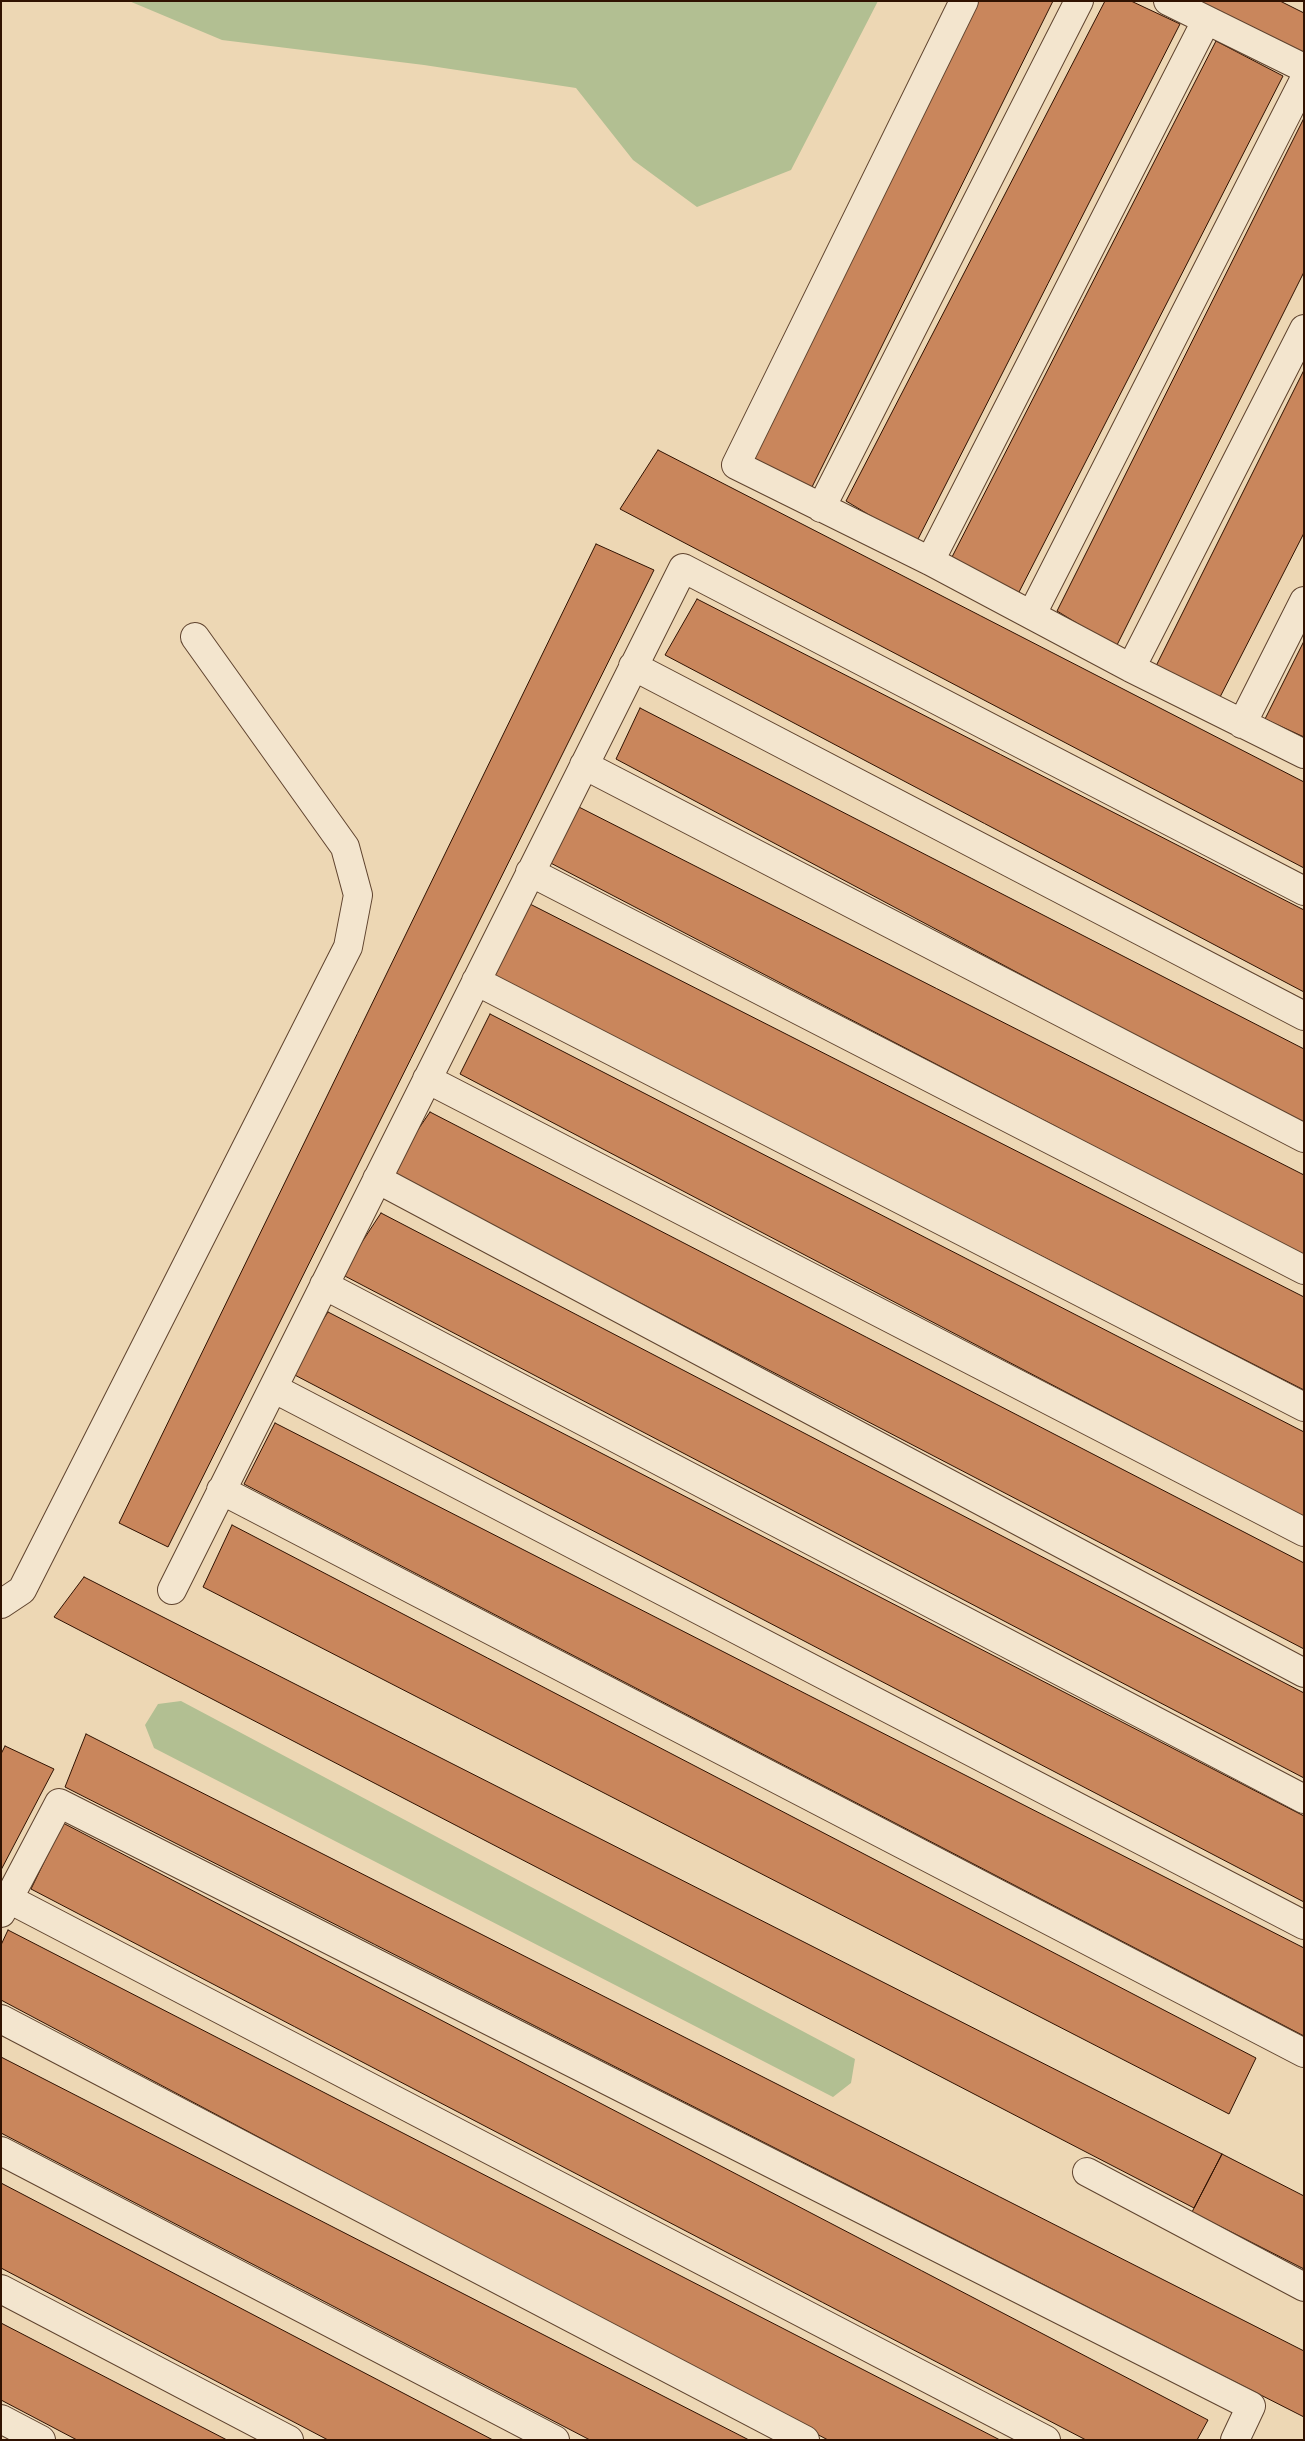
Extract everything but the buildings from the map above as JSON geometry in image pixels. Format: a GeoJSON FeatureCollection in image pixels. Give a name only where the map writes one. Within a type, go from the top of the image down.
{"type":"FeatureCollection","features":[{"type":"Feature","properties":{"kind":"lane"},"geometry":{"type":"LineString","coordinates":[[964,1],[736,465],[930,560],[1131,668],[1304,754]]}},
{"type":"Feature","properties":{"kind":"lane"},"geometry":{"type":"LineString","coordinates":[[822,508],[1078,1]]}},
{"type":"Feature","properties":{"kind":"lane"},"geometry":{"type":"LineString","coordinates":[[1168,1],[1304,68]]}},
{"type":"Feature","properties":{"kind":"lane"},"geometry":{"type":"LineString","coordinates":[[930,560],[1206,21]]}},
{"type":"Feature","properties":{"kind":"lane"},"geometry":{"type":"LineString","coordinates":[[1032,614],[1304,80]]}},
{"type":"Feature","properties":{"kind":"lane"},"geometry":{"type":"LineString","coordinates":[[1131,668],[1304,329]]}},
{"type":"Feature","properties":{"kind":"lane"},"geometry":{"type":"LineString","coordinates":[[172,1590],[683,568],[1304,890]]}},
{"type":"Feature","properties":{"kind":"lane"},"geometry":{"type":"LineString","coordinates":[[1242,724],[1304,601]]}},
{"type":"Feature","properties":{"kind":"lane"},"geometry":{"type":"LineString","coordinates":[[1,1604],[22,1590],[348,947],[358,895],[345,847],[195,637]]}},
{"type":"Feature","properties":{"kind":"lane"},"geometry":{"type":"LineString","coordinates":[[633,666],[1304,1016]]}},
{"type":"Feature","properties":{"kind":"lane"},"geometry":{"type":"LineString","coordinates":[[584,765],[1304,1138]]}},
{"type":"Feature","properties":{"kind":"lane"},"geometry":{"type":"LineString","coordinates":[[530,872],[1304,1270]]}},
{"type":"Feature","properties":{"kind":"lane"},"geometry":{"type":"LineString","coordinates":[[476,981],[1304,1407]]}},
{"type":"Feature","properties":{"kind":"lane"},"geometry":{"type":"LineString","coordinates":[[427,1079],[1304,1532]]}},
{"type":"Feature","properties":{"kind":"lane"},"geometry":{"type":"LineString","coordinates":[[377,1179],[1304,1673]]}},
{"type":"Feature","properties":{"kind":"lane"},"geometry":{"type":"LineString","coordinates":[[324,1285],[1304,1799]]}},
{"type":"Feature","properties":{"kind":"lane"},"geometry":{"type":"LineString","coordinates":[[273,1388],[1304,1925]]}},
{"type":"Feature","properties":{"kind":"lane"},"geometry":{"type":"LineString","coordinates":[[222,1490],[1304,2053]]}},
{"type":"Feature","properties":{"kind":"lane"},"geometry":{"type":"LineString","coordinates":[[1046,2440],[5,1906],[60,1804],[1251,2406],[1235,2440]]}},
{"type":"Feature","properties":{"kind":"lane"},"geometry":{"type":"LineString","coordinates":[[1,2019],[805,2440]]}},
{"type":"Feature","properties":{"kind":"lane"},"geometry":{"type":"LineString","coordinates":[[1,2151],[555,2440]]}},
{"type":"Feature","properties":{"kind":"lane"},"geometry":{"type":"LineString","coordinates":[[1087,2172],[1304,2286]]}},
{"type":"Feature","properties":{"kind":"lane"},"geometry":{"type":"LineString","coordinates":[[1,2289],[289,2440]]}},
{"type":"Feature","properties":{"kind":"lane"},"geometry":{"type":"LineString","coordinates":[[1,2419],[41,2440]]}},
{"type":"Feature","properties":{"kind":"green space"},"geometry":{"type":"Polygon","coordinates":[[[129,1],[878,1],[791,170],[697,207],[633,160],[576,88],[424,65],[222,40],[129,1]]]}},
{"type":"Feature","properties":{"kind":"green space"},"geometry":{"type":"Polygon","coordinates":[[[181,1701],[855,2059],[851,2083],[833,2097],[154,1748],[145,1725],[158,1704],[181,1701]]]}}]}
